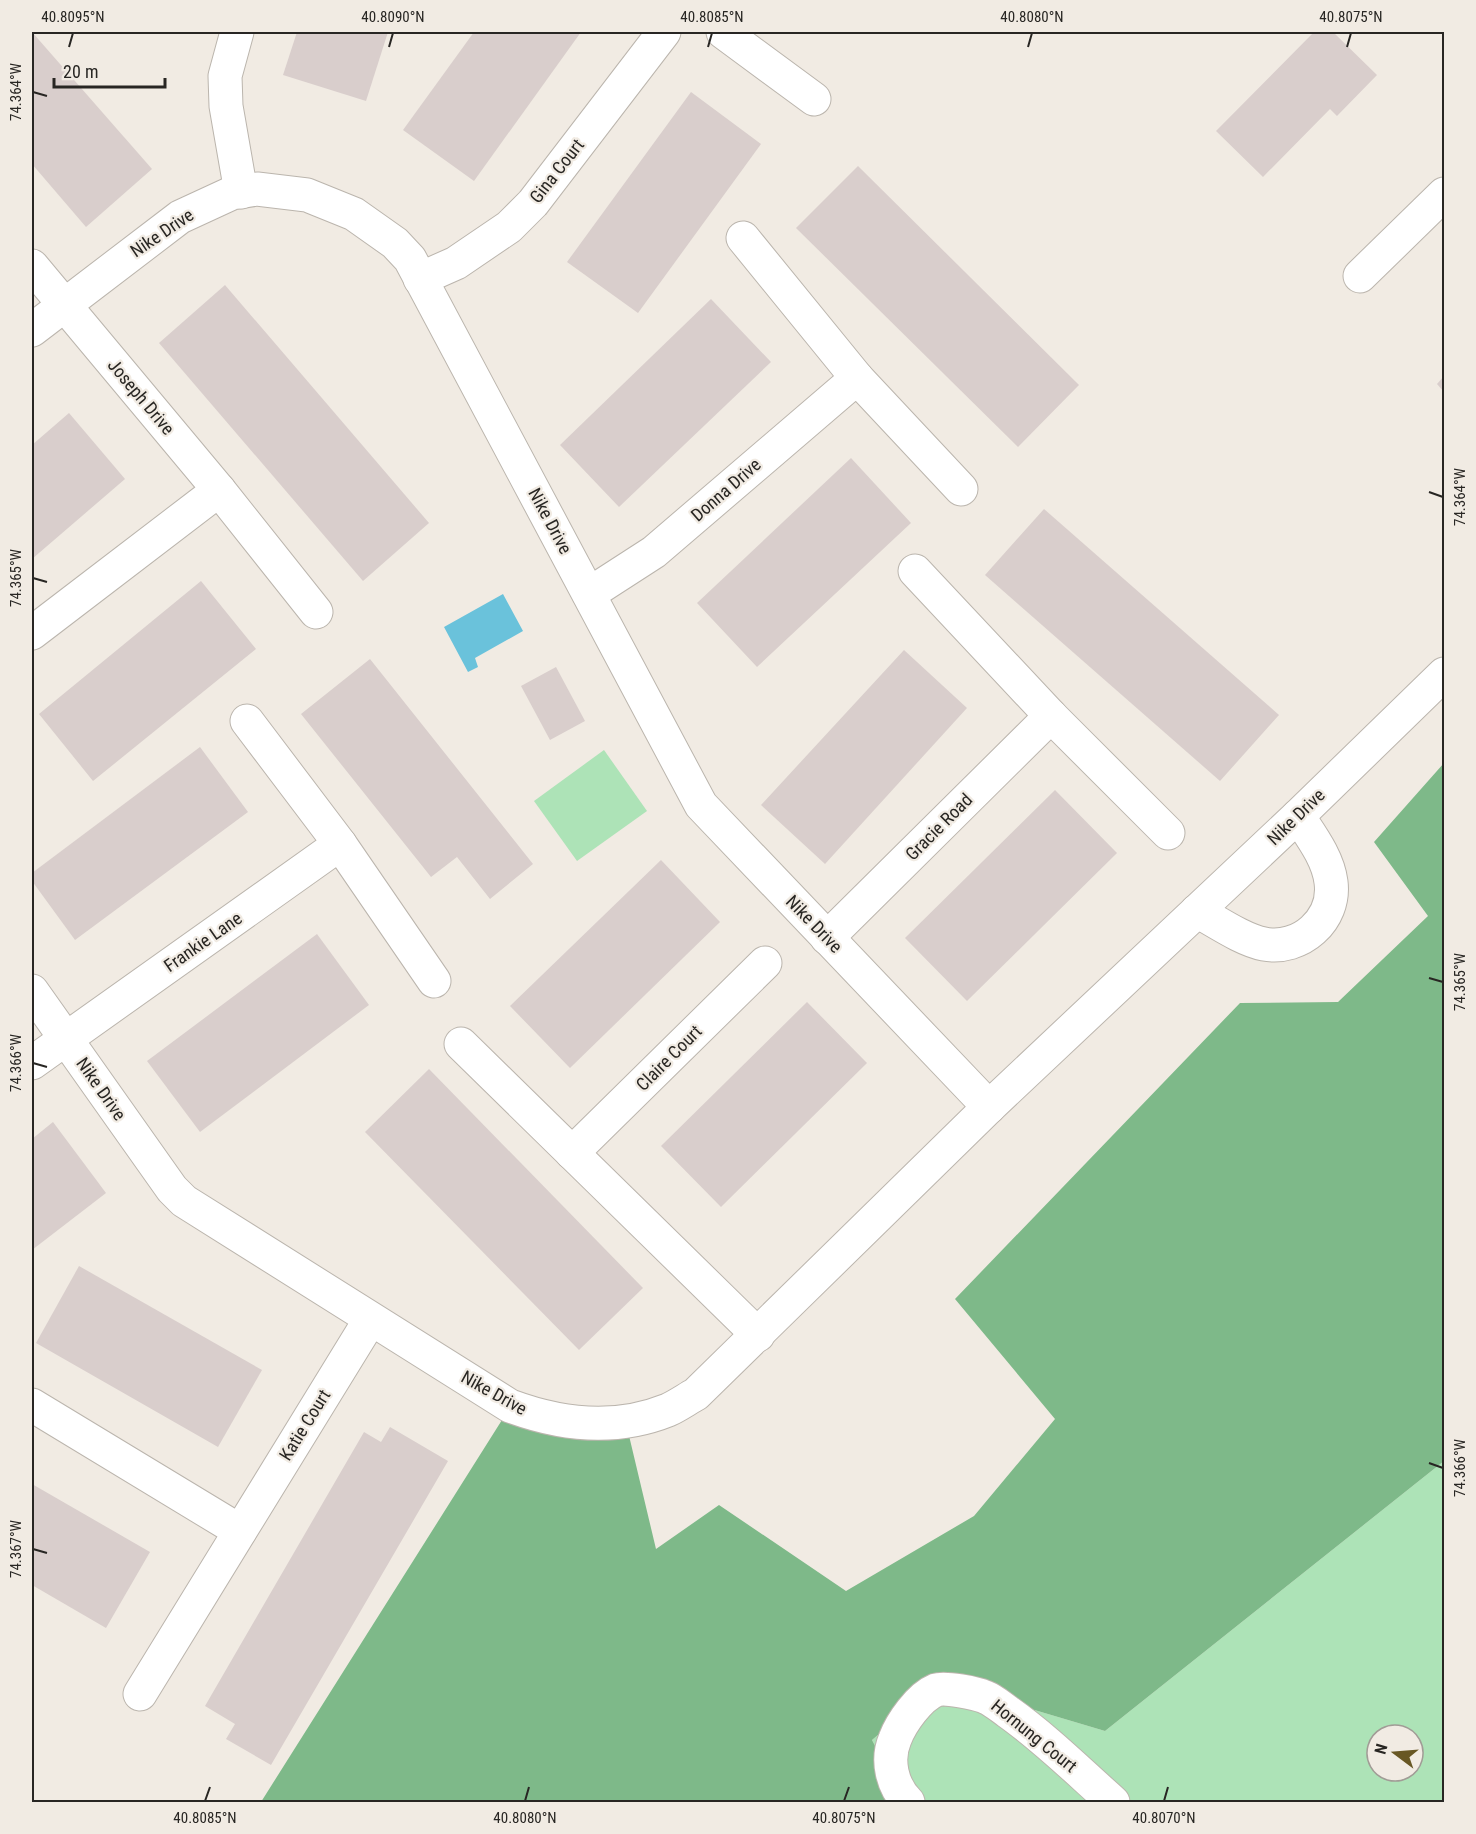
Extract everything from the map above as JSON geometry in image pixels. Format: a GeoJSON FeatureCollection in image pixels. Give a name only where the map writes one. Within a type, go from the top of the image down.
{"type":"FeatureCollection","features":[{"type":"Feature","properties":{"kind":"street"},"geometry":{"type":"LineString","coordinates":[[237,32],[225,76],[226,106],[241,192]]}},
{"type":"Feature","properties":{"kind":"street","name":"Gina Court"},"geometry":{"type":"LineString","coordinates":[[420,279],[456,263],[509,227],[533,203],[664,32]]}},
{"type":"Feature","properties":{"kind":"street"},"geometry":{"type":"LineString","coordinates":[[723,32],[814,99]]}},
{"type":"Feature","properties":{"kind":"street","name":"Nike Drive"},"geometry":{"type":"LineString","coordinates":[[32,330],[180,217],[232,193],[257,189],[307,195],[354,214],[395,243],[410,260],[701,805],[989,1107]]}},
{"type":"Feature","properties":{"kind":"street"},"geometry":{"type":"LineString","coordinates":[[1360,276],[1444,194]]}},
{"type":"Feature","properties":{"kind":"street"},"geometry":{"type":"LineString","coordinates":[[743,238],[857,378],[960,489]]}},
{"type":"Feature","properties":{"kind":"street","name":"Joseph Drive"},"geometry":{"type":"LineString","coordinates":[[32,266],[219,490],[316,612]]}},
{"type":"Feature","properties":{"kind":"street","name":"Donna Drive"},"geometry":{"type":"LineString","coordinates":[[589,594],[654,552],[857,378]]}},
{"type":"Feature","properties":{"kind":"street"},"geometry":{"type":"LineString","coordinates":[[32,633],[219,490]]}},
{"type":"Feature","properties":{"kind":"street"},"geometry":{"type":"LineString","coordinates":[[915,571],[1052,716],[1168,833]]}},
{"type":"Feature","properties":{"kind":"street","name":"Nike Drive"},"geometry":{"type":"LineString","coordinates":[[32,991],[172,1189],[184,1201],[510,1406],[533,1415],[582,1424],[608,1424],[636,1420],[668,1410],[696,1394],[989,1107],[1298,816],[1444,674]]}},
{"type":"Feature","properties":{"kind":"street","name":"Gracie Road"},"geometry":{"type":"LineString","coordinates":[[827,938],[1052,716]]}},
{"type":"Feature","properties":{"kind":"street"},"geometry":{"type":"LineString","coordinates":[[247,721],[340,844],[434,981]]}},
{"type":"Feature","properties":{"kind":"street"},"geometry":{"type":"LineString","coordinates":[[1197,911],[1262,944],[1281,946],[1299,941],[1312,932],[1323,917],[1330,901],[1331,883],[1326,865],[1298,816]]}},
{"type":"Feature","properties":{"kind":"street","name":"Frankie Lane"},"geometry":{"type":"LineString","coordinates":[[32,1063],[340,844]]}},
{"type":"Feature","properties":{"kind":"street","name":"Claire Court"},"geometry":{"type":"LineString","coordinates":[[572,1153],[765,963]]}},
{"type":"Feature","properties":{"kind":"street"},"geometry":{"type":"LineString","coordinates":[[461,1044],[758,1335]]}},
{"type":"Feature","properties":{"kind":"street","name":"Katie Court"},"geometry":{"type":"LineString","coordinates":[[140,1694],[370,1320]]}},
{"type":"Feature","properties":{"kind":"street"},"geometry":{"type":"LineString","coordinates":[[32,1405],[240,1531]]}},
{"type":"Feature","properties":{"kind":"street","name":"Hornung Court"},"geometry":{"type":"LineString","coordinates":[[908,1803],[891,1773],[891,1748],[901,1725],[917,1705],[936,1690],[962,1691],[986,1697],[1023,1723],[1113,1803]]}},
{"type":"Feature","properties":{"kind":"green space"},"geometry":{"type":"Polygon","coordinates":[[[604,750],[647,811],[577,861],[534,801],[604,750]]]}},
{"type":"Feature","properties":{"kind":"green space"},"geometry":{"type":"Polygon","coordinates":[[[1444,763],[1444,1461],[1105,1731],[940,1682],[872,1740],[904,1802],[261,1802],[514,1401],[626,1423],[656,1549],[719,1505],[846,1591],[974,1516],[1055,1419],[955,1299],[1240,1003],[1338,1002],[1428,916],[1374,842],[1444,763]]]}},
{"type":"Feature","properties":{"kind":"green space"},"geometry":{"type":"Polygon","coordinates":[[[1444,1461],[1444,1802],[904,1802],[872,1740],[940,1682],[1105,1731],[1444,1461]]]}},
{"type":"Feature","properties":{"kind":"water"},"geometry":{"type":"Polygon","coordinates":[[[503,594],[523,631],[475,658],[478,667],[468,672],[444,627],[503,594]]]}},
{"type":"Feature","properties":{"kind":"building"},"geometry":{"type":"Polygon","coordinates":[[[32,32],[152,169],[86,227],[32,164],[32,32]]]}},
{"type":"Feature","properties":{"kind":"building"},"geometry":{"type":"Polygon","coordinates":[[[297,32],[388,32],[366,101],[283,75],[297,32]]]}},
{"type":"Feature","properties":{"kind":"building"},"geometry":{"type":"Polygon","coordinates":[[[474,32],[581,32],[474,181],[403,130],[474,32]]]}},
{"type":"Feature","properties":{"kind":"building"},"geometry":{"type":"Polygon","coordinates":[[[1314,32],[1333,32],[1377,75],[1337,116],[1330,109],[1263,177],[1216,131],[1314,32]]]}},
{"type":"Feature","properties":{"kind":"building"},"geometry":{"type":"Polygon","coordinates":[[[691,92],[761,144],[638,313],[567,262],[691,92]]]}},
{"type":"Feature","properties":{"kind":"building"},"geometry":{"type":"Polygon","coordinates":[[[858,166],[1079,385],[1018,447],[796,228],[858,166]]]}},
{"type":"Feature","properties":{"kind":"building"},"geometry":{"type":"Polygon","coordinates":[[[225,285],[429,523],[363,581],[159,343],[225,285]]]}},
{"type":"Feature","properties":{"kind":"building"},"geometry":{"type":"Polygon","coordinates":[[[711,299],[771,362],[619,507],[560,445],[711,299]]]}},
{"type":"Feature","properties":{"kind":"building"},"geometry":{"type":"Polygon","coordinates":[[[1444,376],[1444,392],[1437,384],[1444,376]]]}},
{"type":"Feature","properties":{"kind":"building"},"geometry":{"type":"Polygon","coordinates":[[[69,413],[125,479],[32,559],[32,445],[69,413]]]}},
{"type":"Feature","properties":{"kind":"building"},"geometry":{"type":"Polygon","coordinates":[[[851,458],[911,523],[757,667],[697,603],[851,458]]]}},
{"type":"Feature","properties":{"kind":"building"},"geometry":{"type":"Polygon","coordinates":[[[1044,509],[1279,715],[1220,781],[985,575],[1044,509]]]}},
{"type":"Feature","properties":{"kind":"building"},"geometry":{"type":"Polygon","coordinates":[[[201,581],[256,649],[93,781],[39,714],[201,581]]]}},
{"type":"Feature","properties":{"kind":"building"},"geometry":{"type":"Polygon","coordinates":[[[904,650],[967,708],[825,864],[761,805],[904,650]]]}},
{"type":"Feature","properties":{"kind":"building"},"geometry":{"type":"Polygon","coordinates":[[[370,659],[533,864],[490,899],[457,857],[431,877],[301,714],[370,659]]]}},
{"type":"Feature","properties":{"kind":"building"},"geometry":{"type":"Polygon","coordinates":[[[556,667],[585,721],[550,740],[521,686],[556,667]]]}},
{"type":"Feature","properties":{"kind":"building"},"geometry":{"type":"Polygon","coordinates":[[[200,747],[248,812],[75,940],[32,881],[32,873],[200,747]]]}},
{"type":"Feature","properties":{"kind":"building"},"geometry":{"type":"Polygon","coordinates":[[[1055,790],[1117,853],[967,1001],[905,938],[1055,790]]]}},
{"type":"Feature","properties":{"kind":"building"},"geometry":{"type":"Polygon","coordinates":[[[661,860],[720,922],[570,1068],[510,1006],[661,860]]]}},
{"type":"Feature","properties":{"kind":"building"},"geometry":{"type":"Polygon","coordinates":[[[317,934],[369,1005],[200,1132],[147,1061],[317,934]]]}},
{"type":"Feature","properties":{"kind":"building"},"geometry":{"type":"Polygon","coordinates":[[[807,1002],[867,1063],[721,1207],[661,1146],[807,1002]]]}},
{"type":"Feature","properties":{"kind":"building"},"geometry":{"type":"Polygon","coordinates":[[[429,1069],[643,1288],[579,1350],[365,1132],[429,1069]]]}},
{"type":"Feature","properties":{"kind":"building"},"geometry":{"type":"Polygon","coordinates":[[[53,1122],[106,1193],[32,1250],[32,1139],[53,1122]]]}},
{"type":"Feature","properties":{"kind":"building"},"geometry":{"type":"Polygon","coordinates":[[[79,1266],[262,1370],[218,1447],[36,1343],[79,1266]]]}},
{"type":"Feature","properties":{"kind":"building"},"geometry":{"type":"Polygon","coordinates":[[[390,1427],[448,1461],[271,1765],[226,1739],[235,1724],[205,1706],[364,1432],[381,1442],[390,1427]]]}},
{"type":"Feature","properties":{"kind":"building"},"geometry":{"type":"Polygon","coordinates":[[[32,1484],[150,1552],[106,1628],[32,1585],[32,1484]]]}}]}
